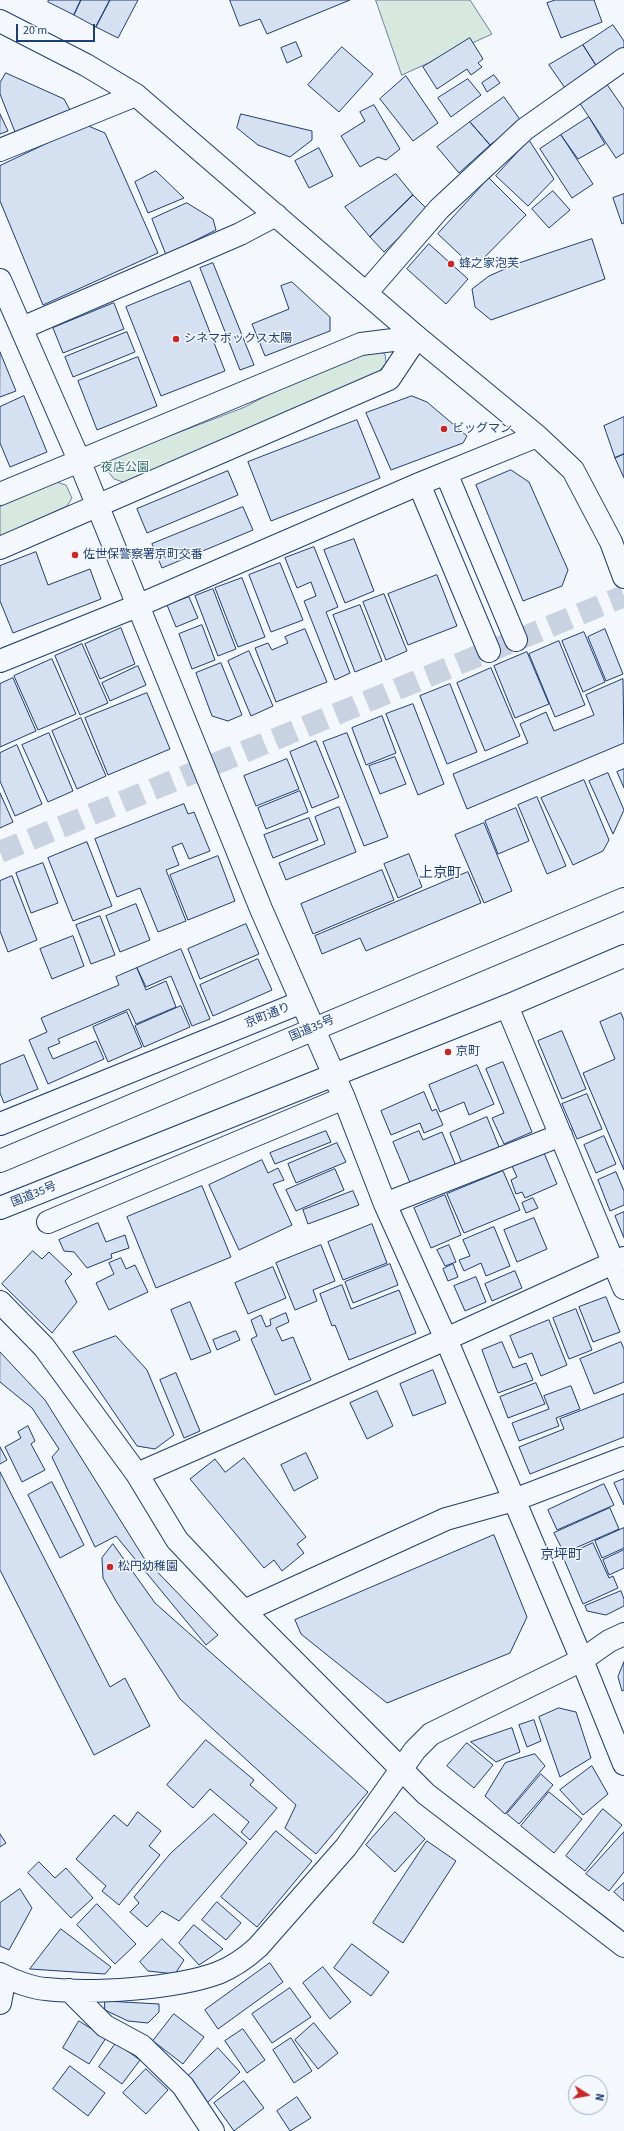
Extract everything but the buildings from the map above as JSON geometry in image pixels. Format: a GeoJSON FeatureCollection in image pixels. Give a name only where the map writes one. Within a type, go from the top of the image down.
{"type":"FeatureCollection","features":[{"type":"Feature","properties":{"kind":"main road"},"geometry":{"type":"LineString","coordinates":[[0,21],[86,65],[136,95],[417,337],[537,436],[573,470],[611,542],[624,576]]}},
{"type":"Feature","properties":{"kind":"main road"},"geometry":{"type":"LineString","coordinates":[[366,293],[439,209],[525,129],[624,59]]}},
{"type":"Feature","properties":{"kind":"main road"},"geometry":{"type":"LineString","coordinates":[[0,150],[136,95]]}},
{"type":"Feature","properties":{"kind":"main road"},"geometry":{"type":"LineString","coordinates":[[12,319],[240,234],[276,215]]}},
{"type":"Feature","properties":{"kind":"main road","name":"京町通り"},"geometry":{"type":"LineString","coordinates":[[0,280],[12,319],[79,460],[261,909],[302,1002],[0,1124]]}},
{"type":"Feature","properties":{"kind":"main road"},"geometry":{"type":"LineString","coordinates":[[0,494],[361,344],[417,337]]}},
{"type":"Feature","properties":{"kind":"main road"},"geometry":{"type":"LineString","coordinates":[[0,548],[389,379],[417,337]]}},
{"type":"Feature","properties":{"kind":"main road"},"geometry":{"type":"LineString","coordinates":[[0,661],[137,606],[419,484],[537,436]]}},
{"type":"Feature","properties":{"kind":"main road"},"geometry":{"type":"LineString","coordinates":[[446,473],[516,640]]}},
{"type":"Feature","properties":{"kind":"main road"},"geometry":{"type":"LineString","coordinates":[[419,484],[489,652]]}},
{"type":"Feature","properties":{"kind":"main road","name":"国道35号"},"geometry":{"type":"LineString","coordinates":[[0,1161],[624,899]]}},
{"type":"Feature","properties":{"kind":"main road","name":"国道35号"},"geometry":{"type":"LineString","coordinates":[[0,1208],[508,1006],[624,956]]}},
{"type":"Feature","properties":{"kind":"main road"},"geometry":{"type":"LineString","coordinates":[[302,1002],[312,1029],[344,1098],[385,1204],[446,1339],[582,1660],[624,1764]]}},
{"type":"Feature","properties":{"kind":"main road"},"geometry":{"type":"LineString","coordinates":[[508,1006],[561,1136],[618,1260],[624,1288]]}},
{"type":"Feature","properties":{"kind":"main road"},"geometry":{"type":"LineString","coordinates":[[48,1222],[344,1098]]}},
{"type":"Feature","properties":{"kind":"main road"},"geometry":{"type":"LineString","coordinates":[[385,1204],[561,1136]]}},
{"type":"Feature","properties":{"kind":"main road"},"geometry":{"type":"LineString","coordinates":[[138,1474],[446,1339],[618,1260]]}},
{"type":"Feature","properties":{"kind":"main road"},"geometry":{"type":"LineString","coordinates":[[0,1302],[44,1347],[138,1474],[177,1540],[244,1610],[426,1794],[624,1946]]}},
{"type":"Feature","properties":{"kind":"main road"},"geometry":{"type":"LineString","coordinates":[[244,1610],[446,1519],[514,1500],[624,1458]]}},
{"type":"Feature","properties":{"kind":"main road"},"geometry":{"type":"LineString","coordinates":[[0,2003],[3,1976],[44,1989],[116,1989],[167,1985],[218,1973],[241,1961],[258,1947],[346,1847],[403,1770],[415,1750],[431,1734],[582,1660],[609,1641],[624,1634]]}},
{"type":"Feature","properties":{"kind":"main road"},"geometry":{"type":"LineString","coordinates":[[69,1990],[105,2026],[142,2046],[183,2086],[213,2131]]}},
{"type":"Feature","properties":{"kind":"green space"},"geometry":{"type":"Polygon","coordinates":[[[376,0],[470,0],[492,34],[402,75],[376,0]]]}},
{"type":"Feature","properties":{"kind":"green space","name":"夜店公園"},"geometry":{"type":"Polygon","coordinates":[[[377,350],[385,354],[386,363],[377,374],[126,483],[114,479],[107,470],[112,458],[245,407],[290,383],[377,350]]]}},
{"type":"Feature","properties":{"kind":"green space","name":"夜店公園"},"geometry":{"type":"Polygon","coordinates":[[[56,482],[66,485],[72,498],[67,506],[0,536],[0,507],[56,482]]]}},
{"type":"Feature","properties":{"kind":"tunnel"},"geometry":{"type":"LineString","coordinates":[[0,852],[624,596]]}},
{"type":"Feature","properties":{"kind":"place","name":"蜂之家泡芙"},"geometry":{"type":"Point","coordinates":[451,264]}},
{"type":"Feature","properties":{"kind":"place","name":"シネマボックス太陽"},"geometry":{"type":"Point","coordinates":[176,339]}},
{"type":"Feature","properties":{"kind":"place","name":"ビッグマン"},"geometry":{"type":"Point","coordinates":[444,429]}},
{"type":"Feature","properties":{"kind":"place","name":"佐世保警察署京町交番"},"geometry":{"type":"Point","coordinates":[75,555]}},
{"type":"Feature","properties":{"kind":"place","name":"京町"},"geometry":{"type":"Point","coordinates":[448,1052]}},
{"type":"Feature","properties":{"kind":"place","name":"松円幼稚園"},"geometry":{"type":"Point","coordinates":[110,1567]}},
{"type":"Feature","properties":{"kind":"district","name":"上京町"},"geometry":{"type":"Point","coordinates":[440,874]}},
{"type":"Feature","properties":{"kind":"district","name":"京坪町"},"geometry":{"type":"Point","coordinates":[561,1556]}}]}
